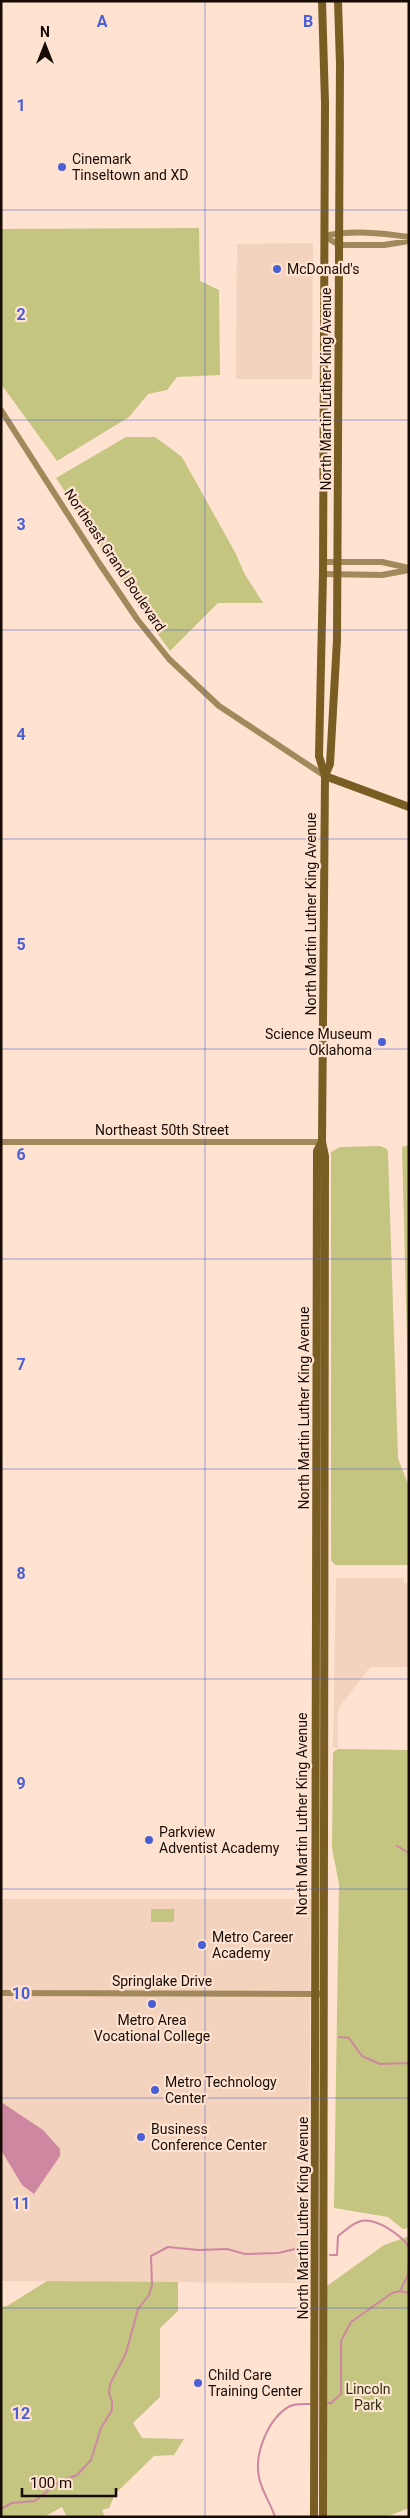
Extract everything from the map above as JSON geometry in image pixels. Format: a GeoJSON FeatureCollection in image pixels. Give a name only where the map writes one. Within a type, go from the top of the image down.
{"type":"FeatureCollection","features":[{"type":"Feature","properties":{"kind":"main road","name":"North Martin Luther King Avenue"},"geometry":{"type":"LineString","coordinates":[[314,2517],[320,1994],[325,1156],[322,1142],[325,776],[319,756],[323,574],[325,59],[322,1]]}},
{"type":"Feature","properties":{"kind":"main road","name":"North Martin Luther King Avenue"},"geometry":{"type":"LineString","coordinates":[[325,776],[330,764],[337,654],[338,1]]}},
{"type":"Feature","properties":{"kind":"main road"},"geometry":{"type":"LineString","coordinates":[[325,776],[409,807]]}},
{"type":"Feature","properties":{"kind":"main road","name":"North Martin Luther King Avenue"},"geometry":{"type":"LineString","coordinates":[[320,1994],[323,2517]]}},
{"type":"Feature","properties":{"kind":"street"},"geometry":{"type":"LineString","coordinates":[[324,236],[339,232],[383,233],[409,239]]}},
{"type":"Feature","properties":{"kind":"street"},"geometry":{"type":"LineString","coordinates":[[324,236],[339,245],[384,245],[409,239]]}},
{"type":"Feature","properties":{"kind":"street","name":"Northeast Grand Boulevard"},"geometry":{"type":"LineString","coordinates":[[1,410],[137,620],[169,658],[219,706],[325,776]]}},
{"type":"Feature","properties":{"kind":"street"},"geometry":{"type":"LineString","coordinates":[[323,562],[382,562],[409,569]]}},
{"type":"Feature","properties":{"kind":"street"},"geometry":{"type":"LineString","coordinates":[[323,574],[382,575],[409,569]]}},
{"type":"Feature","properties":{"kind":"street","name":"Northeast 50th Street"},"geometry":{"type":"LineString","coordinates":[[1,1142],[322,1142]]}},
{"type":"Feature","properties":{"kind":"street","name":"Springlake Drive"},"geometry":{"type":"LineString","coordinates":[[1,1993],[320,1994]]}},
{"type":"Feature","properties":{"kind":"shaded area"},"geometry":{"type":"Polygon","coordinates":[[[313,243],[312,379],[236,379],[237,244],[313,243]]]}},
{"type":"Feature","properties":{"kind":"shaded area"},"geometry":{"type":"Polygon","coordinates":[[[336,1578],[404,1578],[404,1582],[409,1583],[409,1667],[370,1667],[338,1709],[338,1748],[333,1747],[336,1578]]]}},
{"type":"Feature","properties":{"kind":"shaded area","name":"Metro Technology Center"},"geometry":{"type":"Polygon","coordinates":[[[1,1899],[311,1899],[308,2283],[1,2281],[1,1899]]]}},
{"type":"Feature","properties":{"kind":"shaded area"},"geometry":{"type":"Polygon","coordinates":[[[1,2102],[43,2130],[60,2149],[60,2156],[34,2194],[22,2185],[1,2150],[1,2102]]]}},
{"type":"Feature","properties":{"kind":"green space"},"geometry":{"type":"Polygon","coordinates":[[[199,228],[200,281],[219,290],[220,375],[177,377],[167,390],[148,394],[129,417],[57,461],[1,384],[1,229],[199,228]]]}},
{"type":"Feature","properties":{"kind":"green space"},"geometry":{"type":"Polygon","coordinates":[[[126,437],[155,437],[182,457],[236,554],[244,573],[263,603],[218,603],[170,651],[126,587],[56,478],[126,437]]]}},
{"type":"Feature","properties":{"kind":"green space"},"geometry":{"type":"Polygon","coordinates":[[[409,1145],[409,1420],[402,1147],[409,1145]]]}},
{"type":"Feature","properties":{"kind":"green space"},"geometry":{"type":"Polygon","coordinates":[[[380,1146],[387,1149],[388,1153],[398,1458],[409,1487],[409,1565],[335,1565],[331,1560],[331,1152],[340,1147],[380,1146]]]}},
{"type":"Feature","properties":{"kind":"green space"},"geometry":{"type":"Polygon","coordinates":[[[338,1749],[409,1750],[409,2228],[403,2229],[388,2217],[334,2208],[339,1884],[332,1848],[333,1752],[338,1749]]]}},
{"type":"Feature","properties":{"kind":"green space"},"geometry":{"type":"Polygon","coordinates":[[[151,1909],[174,1909],[174,1922],[151,1922],[151,1909]]]}},
{"type":"Feature","properties":{"kind":"green space","name":"Lincoln Park"},"geometry":{"type":"Polygon","coordinates":[[[409,2236],[409,2508],[386,2517],[327,2517],[327,2286],[384,2245],[409,2236]]]}},
{"type":"Feature","properties":{"kind":"green space"},"geometry":{"type":"Polygon","coordinates":[[[47,2281],[178,2282],[178,2311],[160,2328],[160,2397],[133,2423],[142,2438],[184,2439],[174,2455],[154,2456],[115,2494],[109,2508],[102,2510],[105,2517],[67,2517],[62,2507],[44,2517],[1,2517],[1,2307],[7,2306],[47,2281]]]}},
{"type":"Feature","properties":{"kind":"waterway"},"geometry":{"type":"LineString","coordinates":[[397,1846],[409,1853]]}},
{"type":"Feature","properties":{"kind":"waterway"},"geometry":{"type":"LineString","coordinates":[[339,2037],[349,2038],[362,2056],[380,2064],[409,2063]]}},
{"type":"Feature","properties":{"kind":"waterway"},"geometry":{"type":"LineString","coordinates":[[330,2255],[337,2255],[338,2236],[352,2225],[361,2221],[374,2222],[388,2228],[409,2247]]}},
{"type":"Feature","properties":{"kind":"waterway"},"geometry":{"type":"LineString","coordinates":[[1,2509],[12,2503],[35,2501],[59,2482],[77,2475],[91,2460],[101,2428],[112,2410],[112,2401],[109,2393],[110,2384],[126,2353],[138,2309],[149,2295],[152,2285],[151,2256],[168,2247],[198,2250],[227,2249],[245,2254],[278,2253],[295,2249],[303,2254]]}},
{"type":"Feature","properties":{"kind":"waterway"},"geometry":{"type":"LineString","coordinates":[[400,2291],[408,2275],[409,2265]]}},
{"type":"Feature","properties":{"kind":"waterway"},"geometry":{"type":"LineString","coordinates":[[325,2403],[331,2403],[341,2394],[341,2341],[351,2322],[392,2293],[400,2291],[409,2293]]}},
{"type":"Feature","properties":{"kind":"waterway"},"geometry":{"type":"LineString","coordinates":[[275,2517],[259,2477],[259,2458],[264,2437],[275,2419],[290,2406],[313,2404]]}},
{"type":"Feature","properties":{"kind":"place","name":"Cinemark Tinseltown and XD"},"geometry":{"type":"Point","coordinates":[62,167]}},
{"type":"Feature","properties":{"kind":"place","name":"McDonald's"},"geometry":{"type":"Point","coordinates":[277,269]}},
{"type":"Feature","properties":{"kind":"place","name":"Science Museum Oklahoma"},"geometry":{"type":"Point","coordinates":[382,1042]}},
{"type":"Feature","properties":{"kind":"place","name":"Parkview Adventist Academy"},"geometry":{"type":"Point","coordinates":[149,1840]}},
{"type":"Feature","properties":{"kind":"place","name":"Metro Career Academy"},"geometry":{"type":"Point","coordinates":[202,1945]}},
{"type":"Feature","properties":{"kind":"place","name":"Metro Area Vocational College"},"geometry":{"type":"Point","coordinates":[152,2004]}},
{"type":"Feature","properties":{"kind":"place","name":"Metro Technology Center"},"geometry":{"type":"Point","coordinates":[155,2090]}},
{"type":"Feature","properties":{"kind":"place","name":"Business Conference Center"},"geometry":{"type":"Point","coordinates":[141,2137]}},
{"type":"Feature","properties":{"kind":"place","name":"Child Care Training Center"},"geometry":{"type":"Point","coordinates":[198,2383]}}]}
